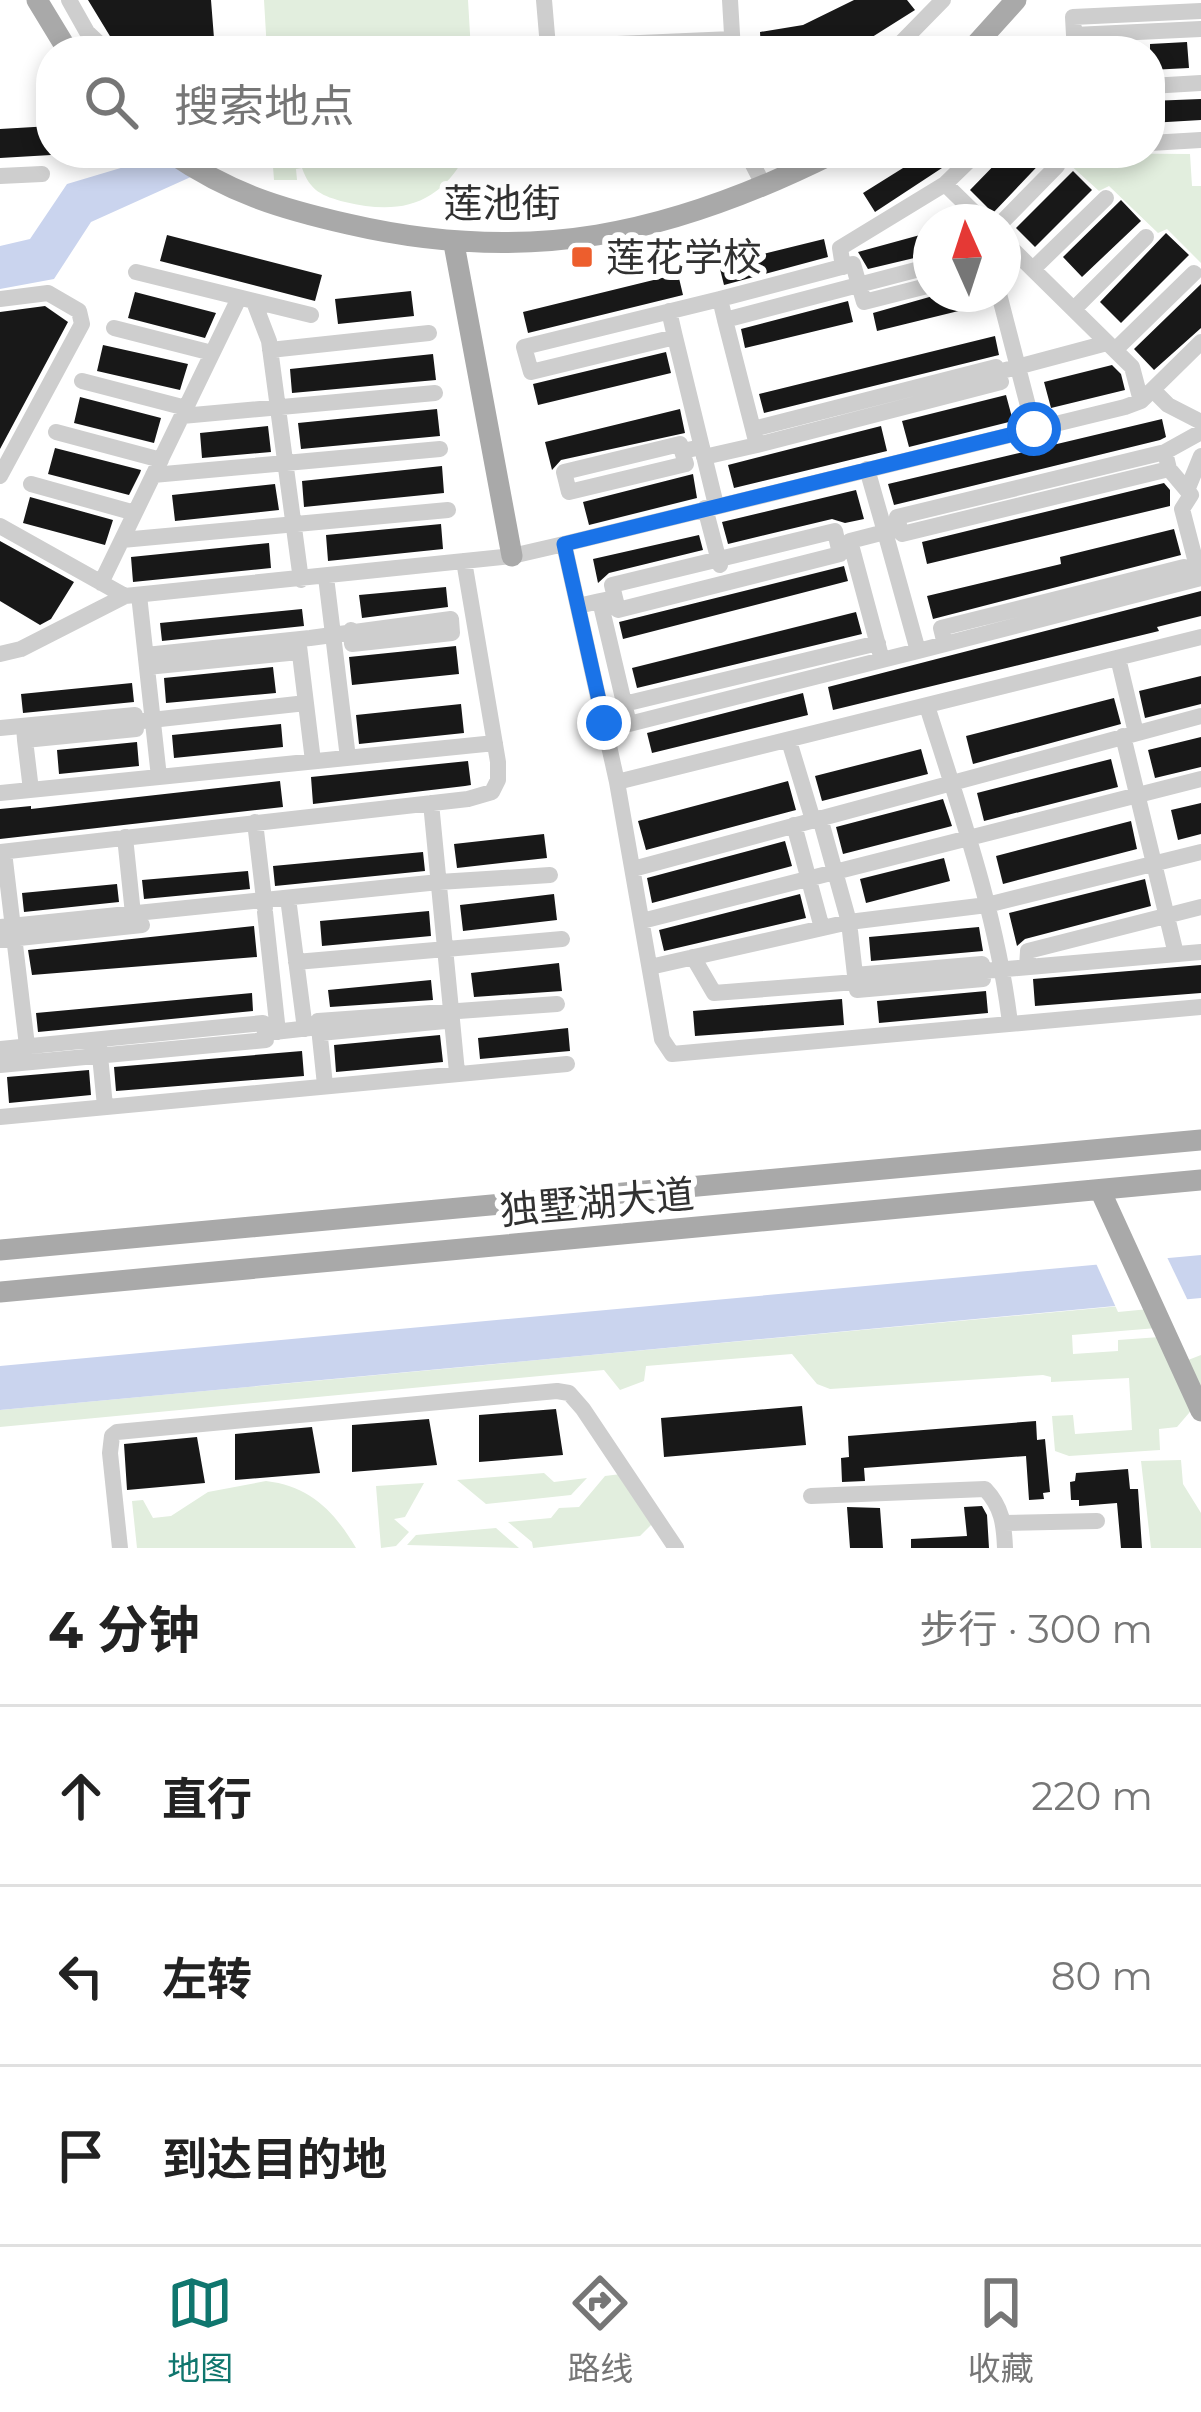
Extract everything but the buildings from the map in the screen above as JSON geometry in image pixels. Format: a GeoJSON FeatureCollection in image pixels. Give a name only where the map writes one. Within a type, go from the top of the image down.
{"type":"FeatureCollection","features":[{"type":"Feature","properties":{"kind":"main road"},"geometry":{"type":"LineString","coordinates":[[37,0],[59,36]]}},
{"type":"Feature","properties":{"kind":"main road"},"geometry":{"type":"LineString","coordinates":[[984,36],[1016,0]]}},
{"type":"Feature","properties":{"kind":"main road","name":"莲池街"},"geometry":{"type":"LineString","coordinates":[[193,168],[214,182],[323,218],[454,244],[547,243],[602,236],[675,219],[802,168]]}},
{"type":"Feature","properties":{"kind":"main road"},"geometry":{"type":"LineString","coordinates":[[454,244],[512,556]]}},
{"type":"Feature","properties":{"kind":"main road","name":"独墅湖大道"},"geometry":{"type":"LineString","coordinates":[[0,1250],[1201,1139]]}},
{"type":"Feature","properties":{"kind":"main road","name":"独墅湖大道"},"geometry":{"type":"LineString","coordinates":[[0,1292],[1201,1180]]}},
{"type":"Feature","properties":{"kind":"main road"},"geometry":{"type":"LineString","coordinates":[[1100,1190],[1201,1411]]}},
{"type":"Feature","properties":{"kind":"street"},"geometry":{"type":"LineString","coordinates":[[69,0],[91,36]]}},
{"type":"Feature","properties":{"kind":"street"},"geometry":{"type":"LineString","coordinates":[[544,0],[547,36]]}},
{"type":"Feature","properties":{"kind":"street"},"geometry":{"type":"LineString","coordinates":[[730,0],[732,36]]}},
{"type":"Feature","properties":{"kind":"street"},"geometry":{"type":"LineString","coordinates":[[908,36],[943,0]]}},
{"type":"Feature","properties":{"kind":"street"},"geometry":{"type":"LineString","coordinates":[[1201,11],[1072,17],[1074,35],[1201,29]]}},
{"type":"Feature","properties":{"kind":"street"},"geometry":{"type":"LineString","coordinates":[[1165,85],[1201,83]]}},
{"type":"Feature","properties":{"kind":"street"},"geometry":{"type":"LineString","coordinates":[[1165,142],[1201,140]]}},
{"type":"Feature","properties":{"kind":"street"},"geometry":{"type":"LineString","coordinates":[[755,168],[764,186]]}},
{"type":"Feature","properties":{"kind":"street"},"geometry":{"type":"LineString","coordinates":[[843,267],[840,248],[946,184],[962,168]]}},
{"type":"Feature","properties":{"kind":"street"},"geometry":{"type":"LineString","coordinates":[[1020,204],[1056,168]]}},
{"type":"Feature","properties":{"kind":"street"},"geometry":{"type":"LineString","coordinates":[[0,176],[42,173]]}},
{"type":"Feature","properties":{"kind":"street"},"geometry":{"type":"LineString","coordinates":[[946,184],[966,204]]}},
{"type":"Feature","properties":{"kind":"street"},"geometry":{"type":"LineString","coordinates":[[1033,269],[1106,198]]}},
{"type":"Feature","properties":{"kind":"street"},"geometry":{"type":"LineString","coordinates":[[1074,309],[1145,236]]}},
{"type":"Feature","properties":{"kind":"street"},"geometry":{"type":"LineString","coordinates":[[1021,257],[1132,367],[1147,395],[1201,422]]}},
{"type":"Feature","properties":{"kind":"street"},"geometry":{"type":"LineString","coordinates":[[675,337],[531,372],[524,347],[853,264],[864,302],[913,290]]}},
{"type":"Feature","properties":{"kind":"street"},"geometry":{"type":"LineString","coordinates":[[725,320],[913,270]]}},
{"type":"Feature","properties":{"kind":"street"},"geometry":{"type":"LineString","coordinates":[[136,272],[311,315]]}},
{"type":"Feature","properties":{"kind":"street"},"geometry":{"type":"LineString","coordinates":[[682,451],[703,452],[884,404],[996,367],[998,372],[1111,346],[1194,274]]}},
{"type":"Feature","properties":{"kind":"street"},"geometry":{"type":"LineString","coordinates":[[0,299],[48,293],[79,311],[82,324],[0,476]]}},
{"type":"Feature","properties":{"kind":"street"},"geometry":{"type":"LineString","coordinates":[[720,299],[755,437]]}},
{"type":"Feature","properties":{"kind":"street"},"geometry":{"type":"LineString","coordinates":[[246,300],[270,350],[301,580]]}},
{"type":"Feature","properties":{"kind":"street"},"geometry":{"type":"LineString","coordinates":[[101,583],[212,353],[246,300]]}},
{"type":"Feature","properties":{"kind":"street"},"geometry":{"type":"LineString","coordinates":[[669,311],[703,452],[725,583]]}},
{"type":"Feature","properties":{"kind":"street"},"geometry":{"type":"LineString","coordinates":[[1004,312],[1034,429]]}},
{"type":"Feature","properties":{"kind":"street"},"geometry":{"type":"LineString","coordinates":[[114,328],[212,353]]}},
{"type":"Feature","properties":{"kind":"street"},"geometry":{"type":"LineString","coordinates":[[270,350],[429,333]]}},
{"type":"Feature","properties":{"kind":"street"},"geometry":{"type":"LineString","coordinates":[[0,654],[21,649],[132,596],[512,556],[1034,429],[1147,395],[1199,348]]}},
{"type":"Feature","properties":{"kind":"street"},"geometry":{"type":"LineString","coordinates":[[82,381],[184,412],[435,393]]}},
{"type":"Feature","properties":{"kind":"street"},"geometry":{"type":"LineString","coordinates":[[56,432],[157,467],[287,463],[440,448]]}},
{"type":"Feature","properties":{"kind":"street"},"geometry":{"type":"LineString","coordinates":[[893,530],[897,517],[1026,494],[1167,461],[1201,433]]}},
{"type":"Feature","properties":{"kind":"street"},"geometry":{"type":"LineString","coordinates":[[680,444],[682,451],[686,464],[569,492],[564,472],[680,444]]}},
{"type":"Feature","properties":{"kind":"street"},"geometry":{"type":"LineString","coordinates":[[1196,579],[1182,509],[1193,494],[1201,456]]}},
{"type":"Feature","properties":{"kind":"street"},"geometry":{"type":"LineString","coordinates":[[1167,461],[1193,494]]}},
{"type":"Feature","properties":{"kind":"street"},"geometry":{"type":"LineString","coordinates":[[867,469],[893,530],[918,651]]}},
{"type":"Feature","properties":{"kind":"street"},"geometry":{"type":"LineString","coordinates":[[31,484],[135,513]]}},
{"type":"Feature","properties":{"kind":"street"},"geometry":{"type":"LineString","coordinates":[[122,540],[448,510]]}},
{"type":"Feature","properties":{"kind":"street"},"geometry":{"type":"LineString","coordinates":[[0,526],[132,596]]}},
{"type":"Feature","properties":{"kind":"street"},"geometry":{"type":"LineString","coordinates":[[844,542],[893,530]]}},
{"type":"Feature","properties":{"kind":"street"},"geometry":{"type":"LineString","coordinates":[[835,531],[844,542],[880,651],[755,692],[629,724],[608,599],[611,585],[835,531]]}},
{"type":"Feature","properties":{"kind":"street"},"geometry":{"type":"LineString","coordinates":[[608,599],[618,610],[840,554],[844,542]]}},
{"type":"Feature","properties":{"kind":"street"},"geometry":{"type":"LineString","coordinates":[[564,544],[617,782],[662,1039],[672,1054],[1201,1007]]}},
{"type":"Feature","properties":{"kind":"street"},"geometry":{"type":"LineString","coordinates":[[28,1054],[7,933],[2,852],[482,797],[492,791],[498,780],[494,743],[464,561]]}},
{"type":"Feature","properties":{"kind":"street"},"geometry":{"type":"LineString","coordinates":[[604,723],[625,709],[749,674],[945,644],[941,628],[1063,605],[1184,566],[1196,579]]}},
{"type":"Feature","properties":{"kind":"street"},"geometry":{"type":"LineString","coordinates":[[326,577],[342,631],[348,753]]}},
{"type":"Feature","properties":{"kind":"street"},"geometry":{"type":"LineString","coordinates":[[132,596],[146,661],[144,721],[159,777]]}},
{"type":"Feature","properties":{"kind":"street"},"geometry":{"type":"LineString","coordinates":[[578,606],[608,599]]}},
{"type":"Feature","properties":{"kind":"street"},"geometry":{"type":"LineString","coordinates":[[146,661],[299,645],[342,631],[451,619],[452,625],[474,622]]}},
{"type":"Feature","properties":{"kind":"street"},"geometry":{"type":"LineString","coordinates":[[617,782],[1201,637]]}},
{"type":"Feature","properties":{"kind":"street"},"geometry":{"type":"LineString","coordinates":[[299,645],[313,761]]}},
{"type":"Feature","properties":{"kind":"street"},"geometry":{"type":"LineString","coordinates":[[1118,658],[1138,795],[1177,954]]}},
{"type":"Feature","properties":{"kind":"street"},"geometry":{"type":"LineString","coordinates":[[749,674],[755,692]]}},
{"type":"Feature","properties":{"kind":"street"},"geometry":{"type":"LineString","coordinates":[[0,728],[25,733],[135,715],[144,721],[306,703]]}},
{"type":"Feature","properties":{"kind":"street"},"geometry":{"type":"LineString","coordinates":[[927,706],[1004,969],[1010,1023]]}},
{"type":"Feature","properties":{"kind":"street"},"geometry":{"type":"LineString","coordinates":[[633,868],[1201,716]]}},
{"type":"Feature","properties":{"kind":"street"},"geometry":{"type":"LineString","coordinates":[[25,733],[31,790]]}},
{"type":"Feature","properties":{"kind":"street"},"geometry":{"type":"LineString","coordinates":[[789,741],[809,821],[835,872],[849,922],[848,954],[857,989],[983,979],[983,971],[1201,952]]}},
{"type":"Feature","properties":{"kind":"street"},"geometry":{"type":"LineString","coordinates":[[0,793],[313,761],[348,753],[494,743]]}},
{"type":"Feature","properties":{"kind":"street"},"geometry":{"type":"LineString","coordinates":[[642,921],[1201,779]]}},
{"type":"Feature","properties":{"kind":"street"},"geometry":{"type":"LineString","coordinates":[[431,803],[457,1072]]}},
{"type":"Feature","properties":{"kind":"street"},"geometry":{"type":"LineString","coordinates":[[809,821],[809,879],[822,928]]}},
{"type":"Feature","properties":{"kind":"street"},"geometry":{"type":"LineString","coordinates":[[255,823],[265,906],[271,1033]]}},
{"type":"Feature","properties":{"kind":"street"},"geometry":{"type":"LineString","coordinates":[[125,837],[134,914]]}},
{"type":"Feature","properties":{"kind":"street"},"geometry":{"type":"LineString","coordinates":[[650,967],[849,922],[987,905],[1201,852]]}},
{"type":"Feature","properties":{"kind":"street"},"geometry":{"type":"LineString","coordinates":[[7,933],[265,906],[288,898],[550,874]]}},
{"type":"Feature","properties":{"kind":"street"},"geometry":{"type":"LineString","coordinates":[[288,898],[296,962],[325,1085]]}},
{"type":"Feature","properties":{"kind":"street"},"geometry":{"type":"LineString","coordinates":[[7,933],[134,914],[265,906]]}},
{"type":"Feature","properties":{"kind":"street"},"geometry":{"type":"LineString","coordinates":[[1027,967],[1028,951],[1201,907]]}},
{"type":"Feature","properties":{"kind":"street"},"geometry":{"type":"LineString","coordinates":[[296,962],[562,939]]}},
{"type":"Feature","properties":{"kind":"street"},"geometry":{"type":"LineString","coordinates":[[693,957],[714,993],[856,978]]}},
{"type":"Feature","properties":{"kind":"street"},"geometry":{"type":"LineString","coordinates":[[0,998],[21,995]]}},
{"type":"Feature","properties":{"kind":"street"},"geometry":{"type":"LineString","coordinates":[[448,1014],[557,1004]]}},
{"type":"Feature","properties":{"kind":"street"},"geometry":{"type":"LineString","coordinates":[[271,1033],[445,1021],[448,1014]]}},
{"type":"Feature","properties":{"kind":"street"},"geometry":{"type":"LineString","coordinates":[[0,1049],[28,1054],[99,1048],[263,1023],[271,1033]]}},
{"type":"Feature","properties":{"kind":"street"},"geometry":{"type":"LineString","coordinates":[[99,1048],[105,1106]]}},
{"type":"Feature","properties":{"kind":"street"},"geometry":{"type":"LineString","coordinates":[[0,1065],[28,1054]]}},
{"type":"Feature","properties":{"kind":"street"},"geometry":{"type":"LineString","coordinates":[[0,1116],[567,1064]]}},
{"type":"Feature","properties":{"kind":"street"},"geometry":{"type":"LineString","coordinates":[[123,1540],[110,1453],[117,1432],[557,1391],[584,1408],[676,1548]]}},
{"type":"Feature","properties":{"kind":"street"},"geometry":{"type":"LineString","coordinates":[[812,1496],[986,1489],[996,1500],[1004,1523],[1005,1548]]}},
{"type":"Feature","properties":{"kind":"street"},"geometry":{"type":"LineString","coordinates":[[1004,1523],[1096,1521]]}},
{"type":"Feature","properties":{"kind":"green space"},"geometry":{"type":"Polygon","coordinates":[[[264,0],[468,0],[470,36],[266,36],[264,0]]]}},
{"type":"Feature","properties":{"kind":"green space"},"geometry":{"type":"Polygon","coordinates":[[[1165,154],[1190,154],[1192,186],[1201,186],[1201,263],[1167,229],[1158,233],[1109,186],[1099,191],[1074,168],[1165,168],[1165,154]]]}},
{"type":"Feature","properties":{"kind":"green space"},"geometry":{"type":"Polygon","coordinates":[[[273,168],[302,168],[296,169],[297,180],[274,180],[273,168]]]}},
{"type":"Feature","properties":{"kind":"green space"},"geometry":{"type":"Polygon","coordinates":[[[302,168],[458,168],[430,195],[400,206],[345,202],[323,195],[302,168]]]}},
{"type":"Feature","properties":{"kind":"green space"},"geometry":{"type":"Polygon","coordinates":[[[1164,1302],[1169,1327],[1072,1335],[1073,1354],[1118,1351],[1118,1340],[1160,1337],[1183,1362],[1201,1355],[1201,1399],[1177,1427],[1159,1429],[1160,1450],[1069,1456],[1055,1451],[1052,1416],[1073,1415],[1075,1434],[1132,1430],[1129,1378],[1051,1382],[1051,1377],[1043,1375],[830,1389],[817,1384],[792,1354],[646,1366],[644,1381],[620,1390],[604,1370],[0,1427],[0,1410],[1164,1302]]]}},
{"type":"Feature","properties":{"kind":"green space"},"geometry":{"type":"Polygon","coordinates":[[[1181,1460],[1183,1484],[1201,1513],[1201,1548],[1151,1548],[1141,1461],[1181,1460]]]}},
{"type":"Feature","properties":{"kind":"green space"},"geometry":{"type":"Polygon","coordinates":[[[544,1473],[554,1482],[587,1478],[571,1495],[486,1504],[457,1480],[544,1473]]]}},
{"type":"Feature","properties":{"kind":"green space"},"geometry":{"type":"Polygon","coordinates":[[[621,1474],[652,1524],[640,1536],[533,1548],[508,1522],[551,1518],[559,1508],[579,1507],[605,1476],[621,1474]]]}},
{"type":"Feature","properties":{"kind":"green space"},"geometry":{"type":"Polygon","coordinates":[[[266,1481],[296,1488],[319,1502],[356,1548],[137,1548],[132,1501],[143,1500],[153,1518],[171,1516],[208,1492],[266,1481]]]}},
{"type":"Feature","properties":{"kind":"green space"},"geometry":{"type":"Polygon","coordinates":[[[424,1483],[405,1517],[394,1519],[409,1532],[396,1546],[381,1548],[376,1486],[424,1483]]]}},
{"type":"Feature","properties":{"kind":"green space"},"geometry":{"type":"Polygon","coordinates":[[[496,1528],[519,1548],[407,1545],[416,1535],[496,1528]]]}},
{"type":"Feature","properties":{"kind":"water"},"geometry":{"type":"Polygon","coordinates":[[[121,168],[211,168],[91,222],[54,279],[0,289],[0,246],[30,239],[67,184],[121,168]]]}},
{"type":"Feature","properties":{"kind":"water"},"geometry":{"type":"Polygon","coordinates":[[[1201,1255],[1201,1298],[0,1410],[0,1366],[1201,1255]]]}},
{"type":"Feature","properties":{"kind":"pier"},"geometry":{"type":"Polygon","coordinates":[[[1165,1253],[1190,1305],[1118,1312],[1094,1259],[1165,1253]]]}},
{"type":"Feature","properties":{"kind":"place","name":"莲花学校"},"geometry":{"type":"Point","coordinates":[582,257]}},
{"type":"Feature","properties":{"kind":"route"},"geometry":{"type":"LineString","coordinates":[[604,723],[564,544],[1034,429]]}}]}
